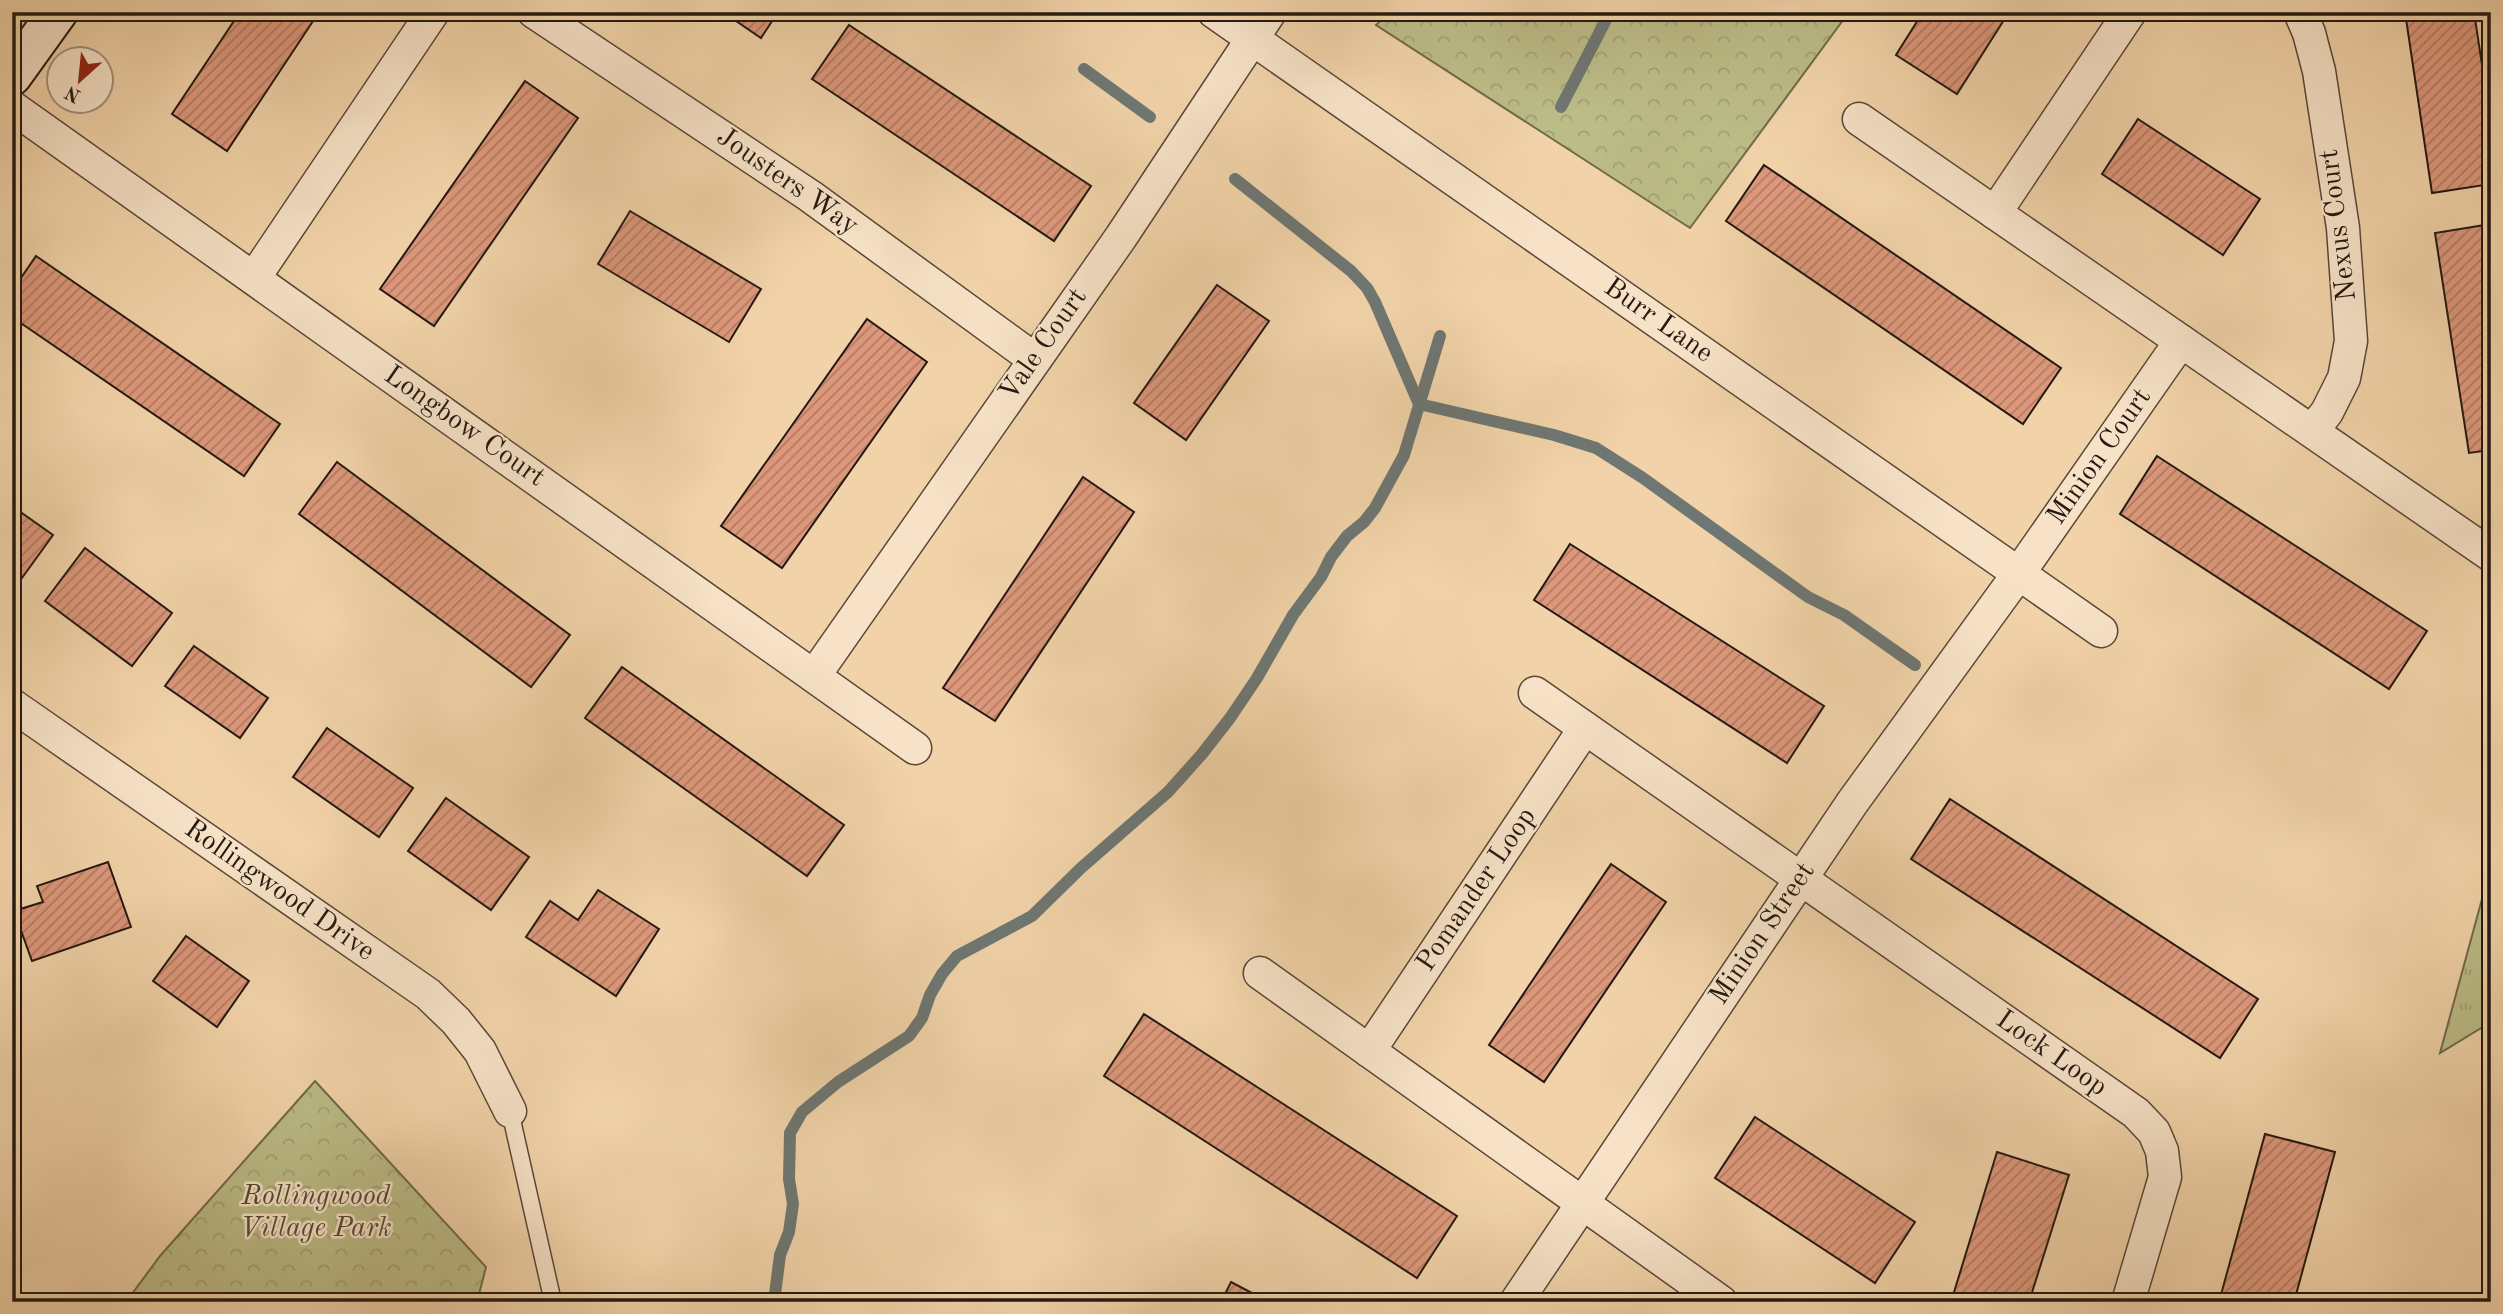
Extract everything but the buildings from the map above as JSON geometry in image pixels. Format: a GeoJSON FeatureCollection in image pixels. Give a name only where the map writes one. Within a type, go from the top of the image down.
{"type":"FeatureCollection","features":[{"type":"Feature","properties":{"kind":"main road"},"geometry":{"type":"LineString","coordinates":[[12,76],[58,12]]}},
{"type":"Feature","properties":{"kind":"street"},"geometry":{"type":"LineString","coordinates":[[254,278],[433,12]]}},
{"type":"Feature","properties":{"kind":"street","name":"Jousters Way"},"geometry":{"type":"LineString","coordinates":[[534,12],[810,196],[1034,359]]}},
{"type":"Feature","properties":{"kind":"street","name":"Burr Lane"},"geometry":{"type":"LineString","coordinates":[[1214,12],[2101,631]]}},
{"type":"Feature","properties":{"kind":"street","name":"Vale Court"},"geometry":{"type":"LineString","coordinates":[[814,676],[1121,237],[1270,12]]}},
{"type":"Feature","properties":{"kind":"street"},"geometry":{"type":"LineString","coordinates":[[1995,213],[2130,12]]}},
{"type":"Feature","properties":{"kind":"street","name":"Nexus Court"},"geometry":{"type":"LineString","coordinates":[[2300,12],[2309,33],[2319,71],[2343,228],[2351,341],[2344,378],[2327,412],[2312,431]]}},
{"type":"Feature","properties":{"kind":"street","name":"Longbow Court"},"geometry":{"type":"LineString","coordinates":[[12,107],[915,748]]}},
{"type":"Feature","properties":{"kind":"street"},"geometry":{"type":"LineString","coordinates":[[1859,119],[2491,555]]}},
{"type":"Feature","properties":{"kind":"street","name":"Minion Court"},"geometry":{"type":"LineString","coordinates":[[2019,573],[2181,341]]}},
{"type":"Feature","properties":{"kind":"street","name":"Minion Street"},"geometry":{"type":"LineString","coordinates":[[1516,1302],[1800,880],[2019,573]]}},
{"type":"Feature","properties":{"kind":"street"},"geometry":{"type":"LineString","coordinates":[[1535,692],[1800,880]]}},
{"type":"Feature","properties":{"kind":"street","name":"Rollingwood Drive"},"geometry":{"type":"LineString","coordinates":[[15,713],[428,994],[456,1021],[480,1051],[510,1111]]}},
{"type":"Feature","properties":{"kind":"street","name":"Pomander Loop"},"geometry":{"type":"LineString","coordinates":[[1369,1051],[1585,728]]}},
{"type":"Feature","properties":{"kind":"street","name":"Lock Loop"},"geometry":{"type":"LineString","coordinates":[[1800,880],[2136,1113],[2154,1132],[2162,1151],[2165,1177],[2128,1302]]}},
{"type":"Feature","properties":{"kind":"street"},"geometry":{"type":"LineString","coordinates":[[1260,973],[1721,1302]]}},
{"type":"Feature","properties":{"kind":"lane"},"geometry":{"type":"LineString","coordinates":[[510,1111],[554,1302]]}},
{"type":"Feature","properties":{"kind":"green space"},"geometry":{"type":"Polygon","coordinates":[[[1390,12],[1849,12],[1690,228],[1376,25],[1390,12]]]}},
{"type":"Feature","properties":{"kind":"green space"},"geometry":{"type":"Polygon","coordinates":[[[2491,866],[2491,1022],[2440,1053],[2491,866]]]}},
{"type":"Feature","properties":{"kind":"green space","name":"Rollingwood Village Park"},"geometry":{"type":"Polygon","coordinates":[[[315,1081],[486,1267],[477,1302],[126,1302],[160,1256],[315,1081]]]}},
{"type":"Feature","properties":{"kind":"waterway"},"geometry":{"type":"LineString","coordinates":[[1561,107],[1610,12]]}},
{"type":"Feature","properties":{"kind":"waterway"},"geometry":{"type":"LineString","coordinates":[[1084,69],[1150,117]]}},
{"type":"Feature","properties":{"kind":"waterway"},"geometry":{"type":"LineString","coordinates":[[1235,179],[1351,271],[1367,288],[1419,404],[1554,435],[1596,448],[1643,478],[1808,597],[1844,615],[1915,665]]}},
{"type":"Feature","properties":{"kind":"waterway"},"geometry":{"type":"LineString","coordinates":[[774,1302],[780,1255],[789,1232],[793,1204],[789,1179],[790,1133],[802,1112],[838,1082],[909,1036],[922,1018],[930,995],[942,974],[957,956],[1032,916],[1081,868],[1168,792],[1202,754],[1257,678],[1293,615],[1321,577],[1331,557],[1347,536],[1364,522],[1375,508],[1404,455],[1440,336]]}}]}
